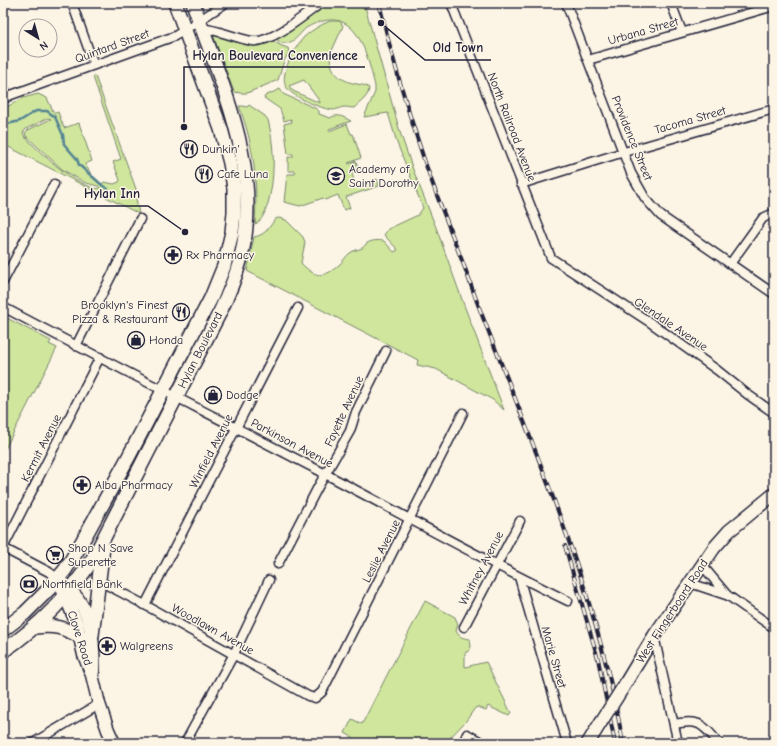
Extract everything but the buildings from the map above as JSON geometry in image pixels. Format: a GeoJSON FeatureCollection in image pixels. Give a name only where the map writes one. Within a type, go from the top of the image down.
{"type":"FeatureCollection","features":[{"type":"Feature","properties":{"kind":"main road","name":"Hylan Boulevard"},"geometry":{"type":"LineString","coordinates":[[3,630],[33,605],[58,579],[88,532],[220,278],[230,244],[234,213],[233,179],[226,146],[175,3]]}},
{"type":"Feature","properties":{"kind":"main road","name":"Hylan Boulevard"},"geometry":{"type":"LineString","coordinates":[[3,651],[35,627],[68,593],[88,566],[104,540],[231,286],[240,261],[247,221],[247,180],[241,142],[193,3]]}},
{"type":"Feature","properties":{"kind":"main road"},"geometry":{"type":"LineString","coordinates":[[35,627],[50,625],[58,626],[86,636],[104,540]]}},
{"type":"Feature","properties":{"kind":"street"},"geometry":{"type":"LineString","coordinates":[[72,3],[94,65]]}},
{"type":"Feature","properties":{"kind":"street","name":"Quintard Street"},"geometry":{"type":"LineString","coordinates":[[5,98],[176,36],[185,30],[200,24],[226,3]]}},
{"type":"Feature","properties":{"kind":"street"},"geometry":{"type":"LineString","coordinates":[[200,24],[247,40],[261,41],[275,35],[321,3]]}},
{"type":"Feature","properties":{"kind":"street","name":"North Railroad Avenue"},"geometry":{"type":"LineString","coordinates":[[452,3],[551,258]]}},
{"type":"Feature","properties":{"kind":"street","name":"Providence Street"},"geometry":{"type":"LineString","coordinates":[[566,3],[638,188],[651,206],[673,224],[774,294]]}},
{"type":"Feature","properties":{"kind":"street"},"geometry":{"type":"LineString","coordinates":[[671,3],[682,32]]}},
{"type":"Feature","properties":{"kind":"street","name":"Urbana Street"},"geometry":{"type":"LineString","coordinates":[[588,60],[774,6]]}},
{"type":"Feature","properties":{"kind":"street"},"geometry":{"type":"LineString","coordinates":[[3,86],[5,98]]}},
{"type":"Feature","properties":{"kind":"street","name":"Tacoma Street"},"geometry":{"type":"LineString","coordinates":[[521,184],[624,152],[774,109]]}},
{"type":"Feature","properties":{"kind":"street"},"geometry":{"type":"LineString","coordinates":[[3,282],[54,184]]}},
{"type":"Feature","properties":{"kind":"street"},"geometry":{"type":"LineString","coordinates":[[730,264],[762,218],[774,213]]}},
{"type":"Feature","properties":{"kind":"street"},"geometry":{"type":"LineString","coordinates":[[76,346],[140,218]]}},
{"type":"Feature","properties":{"kind":"street","name":"Glendale Avenue"},"geometry":{"type":"LineString","coordinates":[[551,258],[650,323],[717,370],[774,413]]}},
{"type":"Feature","properties":{"kind":"street","name":"Parkinson Avenue"},"geometry":{"type":"LineString","coordinates":[[3,307],[411,518],[519,577],[568,601]]}},
{"type":"Feature","properties":{"kind":"street","name":"Winfield Avenue"},"geometry":{"type":"LineString","coordinates":[[145,605],[298,308]]}},
{"type":"Feature","properties":{"kind":"street","name":"Fayette Avenue"},"geometry":{"type":"LineString","coordinates":[[278,564],[350,431],[356,412],[386,351]]}},
{"type":"Feature","properties":{"kind":"street","name":"Kermit Avenue"},"geometry":{"type":"LineString","coordinates":[[3,548],[100,358]]}},
{"type":"Feature","properties":{"kind":"street","name":"Leslie Avenue"},"geometry":{"type":"LineString","coordinates":[[315,698],[322,692],[463,413]]}},
{"type":"Feature","properties":{"kind":"street","name":"West Fingerboard Road"},"geometry":{"type":"LineString","coordinates":[[588,743],[654,636],[714,548],[729,531],[774,494]]}},
{"type":"Feature","properties":{"kind":"street","name":"Whitney Avenue"},"geometry":{"type":"LineString","coordinates":[[464,627],[520,521]]}},
{"type":"Feature","properties":{"kind":"street"},"geometry":{"type":"LineString","coordinates":[[3,548],[49,572],[58,579]]}},
{"type":"Feature","properties":{"kind":"street"},"geometry":{"type":"LineString","coordinates":[[702,565],[727,595],[774,628]]}},
{"type":"Feature","properties":{"kind":"street","name":"Marie Street"},"geometry":{"type":"LineString","coordinates":[[519,577],[567,743]]}},
{"type":"Feature","properties":{"kind":"street","name":"Clove Road"},"geometry":{"type":"LineString","coordinates":[[58,579],[68,593],[81,604],[88,619],[86,636],[94,652],[92,675],[99,704],[114,743]]}},
{"type":"Feature","properties":{"kind":"street"},"geometry":{"type":"LineString","coordinates":[[185,743],[234,654],[269,580]]}},
{"type":"Feature","properties":{"kind":"street","name":"Woodlawn Avenue"},"geometry":{"type":"LineString","coordinates":[[97,582],[105,584],[145,605],[308,696],[315,698]]}},
{"type":"Feature","properties":{"kind":"street"},"geometry":{"type":"LineString","coordinates":[[690,583],[727,595]]}},
{"type":"Feature","properties":{"kind":"street"},"geometry":{"type":"LineString","coordinates":[[654,636],[678,743]]}},
{"type":"Feature","properties":{"kind":"street"},"geometry":{"type":"LineString","coordinates":[[34,743],[99,704]]}},
{"type":"Feature","properties":{"kind":"street"},"geometry":{"type":"LineString","coordinates":[[674,724],[696,722],[706,729],[719,743]]}},
{"type":"Feature","properties":{"kind":"street"},"geometry":{"type":"LineString","coordinates":[[463,743],[467,734],[483,743]]}},
{"type":"Feature","properties":{"kind":"green space"},"geometry":{"type":"Polygon","coordinates":[[[326,3],[364,3],[400,132],[412,167],[504,410],[493,400],[436,369],[417,365],[418,360],[247,271],[254,237],[264,233],[275,219],[279,218],[286,220],[303,237],[305,242],[301,263],[311,272],[320,275],[334,269],[350,253],[364,247],[370,242],[377,240],[384,241],[394,252],[398,250],[384,235],[388,229],[418,215],[423,208],[397,143],[388,113],[364,117],[375,92],[375,86],[367,58],[356,33],[347,25],[337,20],[323,21],[306,28],[293,41],[281,43],[275,38],[326,3]]]}},
{"type":"Feature","properties":{"kind":"green space"},"geometry":{"type":"Polygon","coordinates":[[[330,21],[340,21],[343,26],[330,55],[334,71],[346,81],[369,88],[366,97],[354,108],[343,107],[333,110],[308,102],[289,91],[284,82],[286,68],[296,47],[307,34],[330,21]],[[304,80],[289,86],[293,91],[320,102],[304,80]]]}},
{"type":"Feature","properties":{"kind":"green space"},"geometry":{"type":"Polygon","coordinates":[[[216,32],[271,40],[288,48],[289,52],[284,61],[278,80],[247,93],[234,92],[213,35],[216,32]]]}},
{"type":"Feature","properties":{"kind":"green space"},"geometry":{"type":"Polygon","coordinates":[[[95,76],[136,189],[135,193],[139,214],[3,144],[3,109],[23,98],[38,94],[47,98],[53,111],[55,113],[58,112],[64,128],[79,123],[92,161],[85,164],[91,174],[102,184],[104,182],[114,184],[119,182],[120,180],[113,162],[121,159],[93,77],[95,76]],[[48,118],[26,129],[23,133],[25,137],[66,173],[88,186],[100,188],[98,186],[86,183],[63,170],[26,136],[25,133],[28,130],[51,119],[48,118]]]}},
{"type":"Feature","properties":{"kind":"green space"},"geometry":{"type":"Polygon","coordinates":[[[280,89],[283,94],[315,108],[319,111],[319,114],[330,118],[340,116],[351,121],[329,129],[329,131],[347,124],[351,134],[353,134],[361,158],[348,163],[349,164],[356,161],[359,171],[352,174],[355,184],[358,186],[377,179],[379,186],[346,197],[350,208],[344,210],[338,195],[325,200],[323,198],[300,206],[284,202],[287,174],[295,174],[295,171],[288,171],[288,157],[293,157],[293,154],[288,154],[284,124],[292,122],[291,119],[284,121],[280,109],[264,98],[265,96],[280,89]]]}},
{"type":"Feature","properties":{"kind":"green space"},"geometry":{"type":"Polygon","coordinates":[[[249,105],[265,116],[268,120],[273,151],[273,176],[269,200],[263,216],[260,221],[255,224],[256,194],[254,164],[248,135],[239,106],[247,107],[249,105]]]}},
{"type":"Feature","properties":{"kind":"green space"},"geometry":{"type":"Polygon","coordinates":[[[3,316],[51,341],[49,344],[57,348],[3,453],[3,316]]]}},
{"type":"Feature","properties":{"kind":"green space"},"geometry":{"type":"Polygon","coordinates":[[[425,601],[455,617],[458,624],[456,631],[457,633],[462,637],[470,639],[470,650],[465,653],[465,667],[486,662],[511,713],[509,716],[488,706],[486,710],[478,707],[475,708],[466,721],[446,742],[423,743],[419,741],[418,743],[363,743],[345,733],[352,719],[362,724],[425,601]]]}},
{"type":"Feature","properties":{"kind":"waterway"},"geometry":{"type":"LineString","coordinates":[[3,125],[20,121],[36,111],[47,111],[55,117],[63,135],[64,144],[77,159],[79,165],[108,189]]}},
{"type":"Feature","properties":{"kind":"railway"},"geometry":{"type":"LineString","coordinates":[[379,3],[398,77],[426,165],[482,316],[528,431],[566,533],[599,637],[623,743]]}},
{"type":"Feature","properties":{"kind":"railway"},"geometry":{"type":"LineString","coordinates":[[565,546],[598,659],[615,743]]}},
{"type":"Feature","properties":{"kind":"place","name":"Old Town"},"geometry":{"type":"Point","coordinates":[381,23]}},
{"type":"Feature","properties":{"kind":"place","name":"Hylan Boulevard Convenience"},"geometry":{"type":"Point","coordinates":[184,127]}},
{"type":"Feature","properties":{"kind":"place","name":"Dunkin'"},"geometry":{"type":"Point","coordinates":[189,149]}},
{"type":"Feature","properties":{"kind":"place","name":"Cafe Luna"},"geometry":{"type":"Point","coordinates":[204,174]}},
{"type":"Feature","properties":{"kind":"place","name":"Academy of Saint Dorothy"},"geometry":{"type":"Point","coordinates":[336,176]}},
{"type":"Feature","properties":{"kind":"place","name":"Hylan Inn"},"geometry":{"type":"Point","coordinates":[185,232]}},
{"type":"Feature","properties":{"kind":"place","name":"Rx Pharmacy"},"geometry":{"type":"Point","coordinates":[173,255]}},
{"type":"Feature","properties":{"kind":"place","name":"Brooklyn's Finest Pizza & Restaurant"},"geometry":{"type":"Point","coordinates":[181,312]}},
{"type":"Feature","properties":{"kind":"place","name":"Honda"},"geometry":{"type":"Point","coordinates":[136,340]}},
{"type":"Feature","properties":{"kind":"place","name":"Dodge"},"geometry":{"type":"Point","coordinates":[213,395]}},
{"type":"Feature","properties":{"kind":"place","name":"Alba Pharmacy"},"geometry":{"type":"Point","coordinates":[82,485]}},
{"type":"Feature","properties":{"kind":"place","name":"Shop N Save Superette"},"geometry":{"type":"Point","coordinates":[55,555]}},
{"type":"Feature","properties":{"kind":"place","name":"Northfield Bank"},"geometry":{"type":"Point","coordinates":[29,584]}},
{"type":"Feature","properties":{"kind":"place","name":"Walgreens"},"geometry":{"type":"Point","coordinates":[107,646]}}]}
